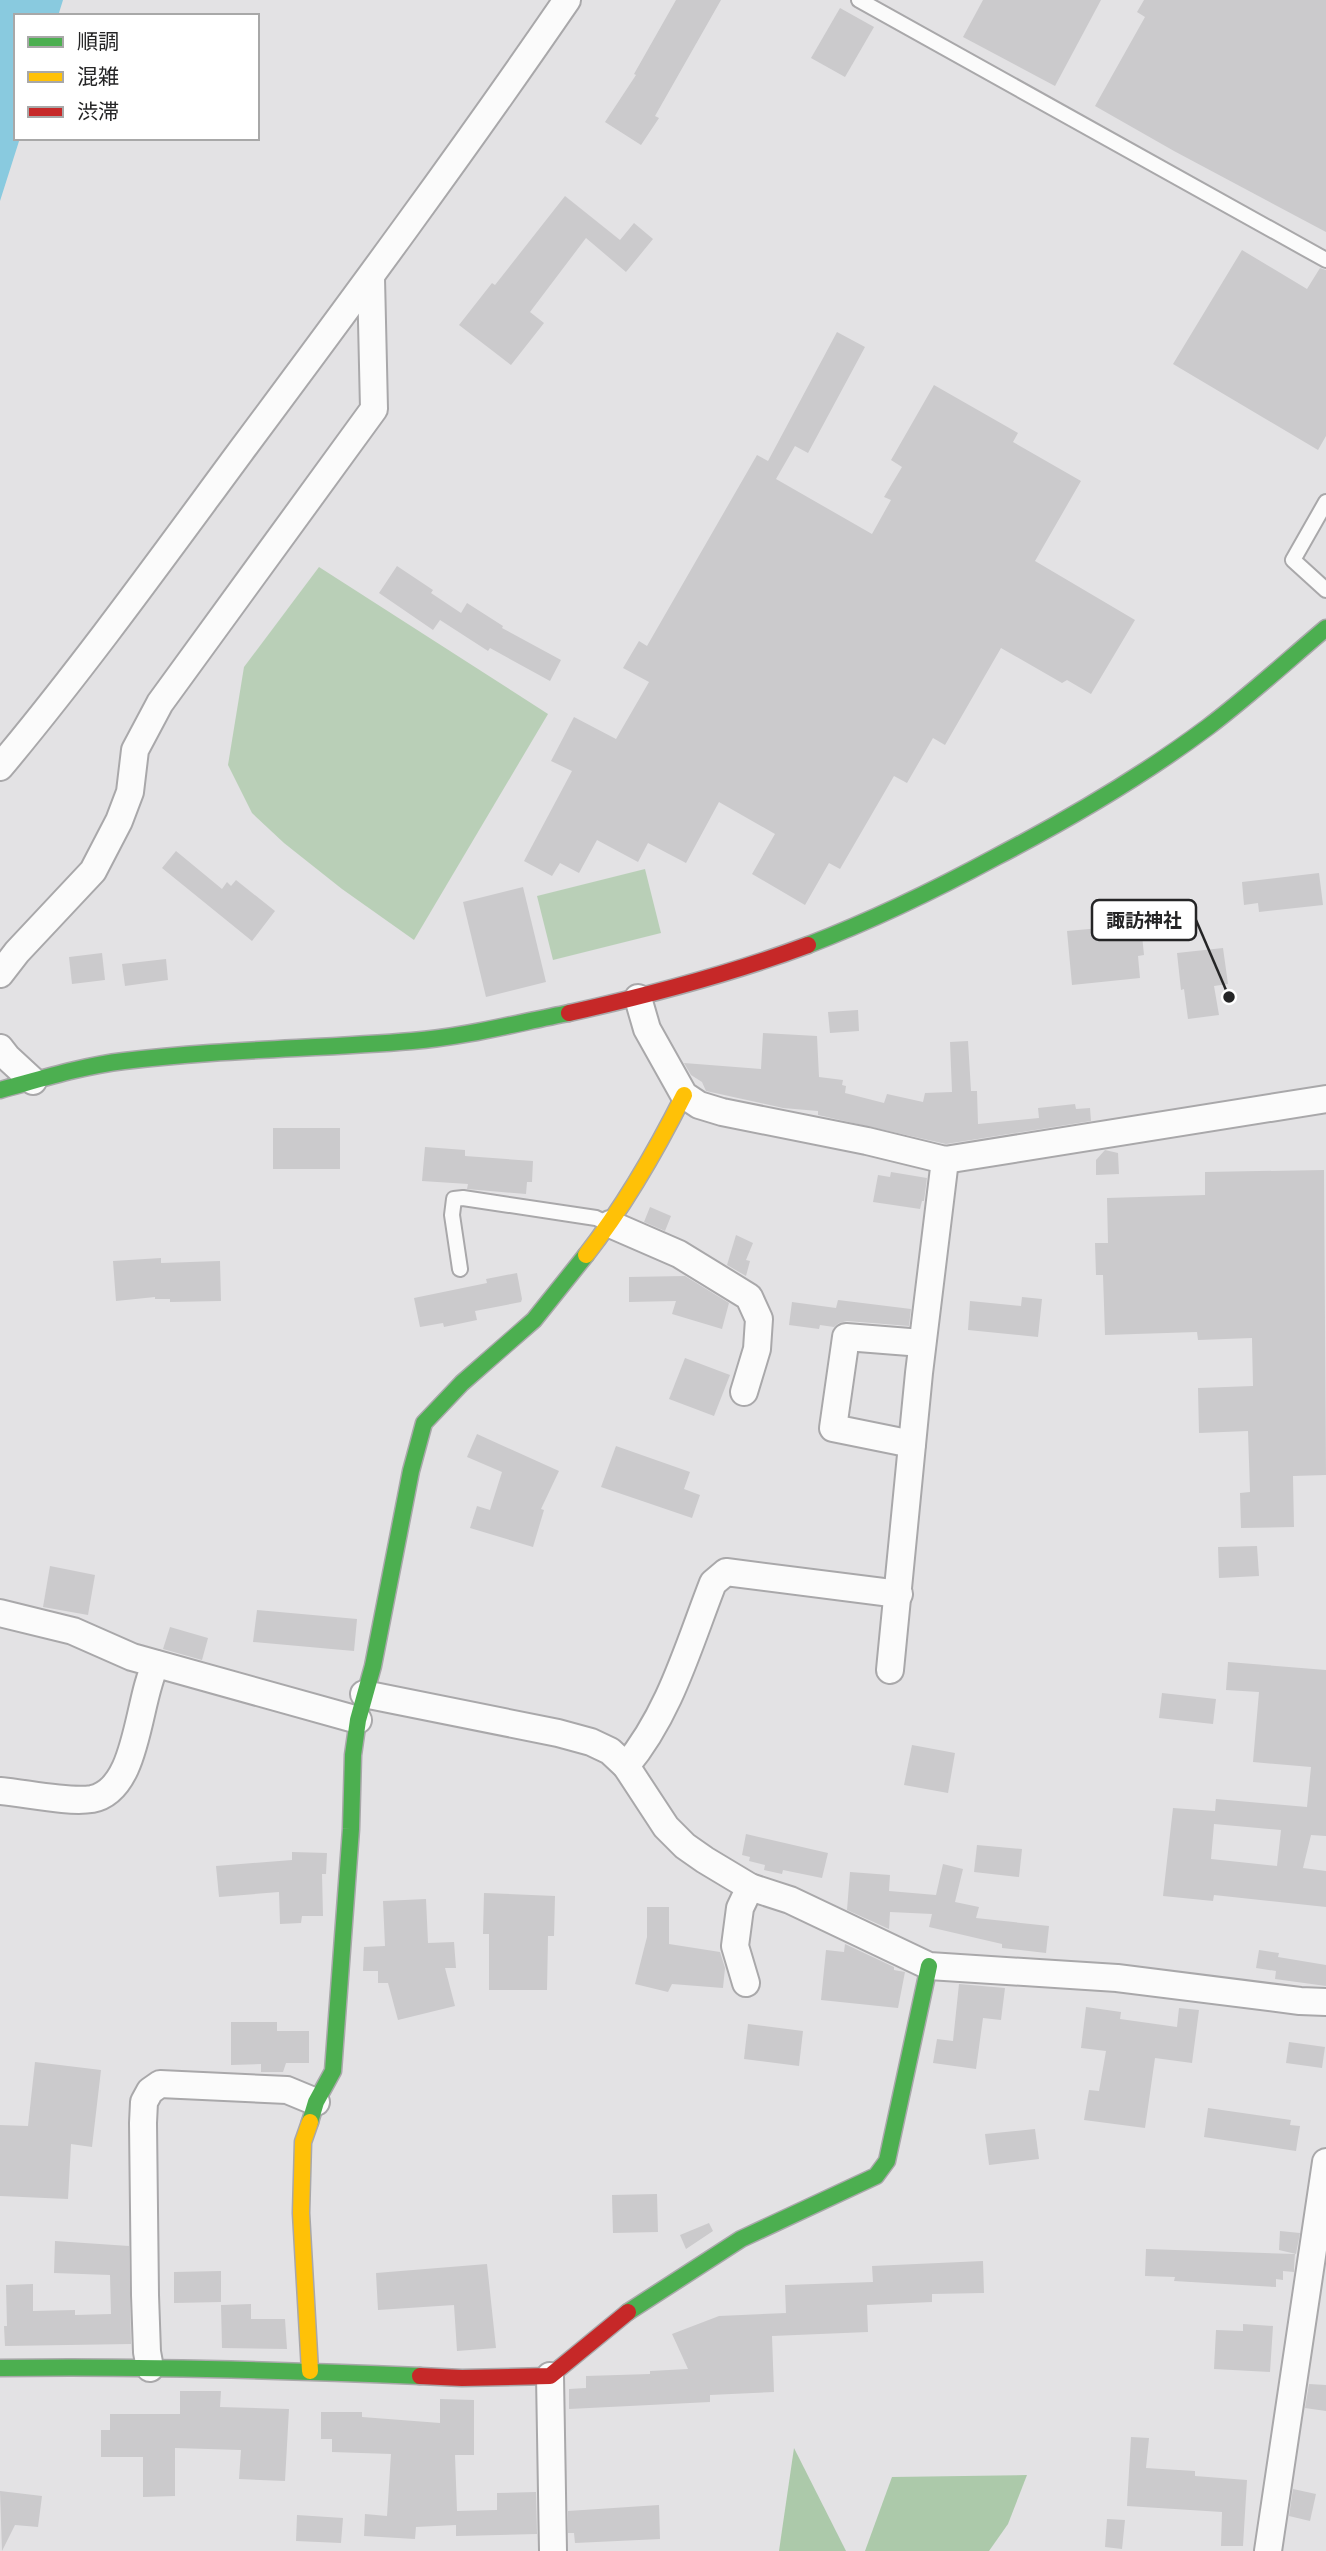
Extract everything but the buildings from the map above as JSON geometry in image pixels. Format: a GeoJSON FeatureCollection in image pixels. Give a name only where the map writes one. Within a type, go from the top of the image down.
{"type":"FeatureCollection","features":[{"type":"Feature","properties":{"kind":"street"},"geometry":{"type":"LineString","coordinates":[[0,767],[63,691],[370,278],[469,143],[567,0]]}},
{"type":"Feature","properties":{"kind":"street"},"geometry":{"type":"LineString","coordinates":[[0,974],[17,952],[93,871],[119,821],[130,792],[135,750],[160,703],[374,409],[370,278]]}},
{"type":"Feature","properties":{"kind":"street"},"geometry":{"type":"LineString","coordinates":[[0,1090],[122,1062],[221,1052],[414,1041],[481,1031],[638,998],[757,964],[855,927],[947,883],[1057,825],[1143,772],[1209,726],[1326,628]]}},
{"type":"Feature","properties":{"kind":"street"},"geometry":{"type":"LineString","coordinates":[[638,998],[647,1029],[684,1095],[699,1105],[945,1160],[1326,1099]]}},
{"type":"Feature","properties":{"kind":"street"},"geometry":{"type":"LineString","coordinates":[[0,1048],[33,1081]]}},
{"type":"Feature","properties":{"kind":"street"},"geometry":{"type":"LineString","coordinates":[[310,2371],[300,2213],[303,2142],[316,2102],[333,2071],[351,1829],[353,1755],[358,1720],[373,1666],[411,1471],[424,1423],[462,1383],[534,1320],[610,1224],[662,1140],[684,1095]]}},
{"type":"Feature","properties":{"kind":"street"},"geometry":{"type":"LineString","coordinates":[[890,1671],[922,1343],[945,1160]]}},
{"type":"Feature","properties":{"kind":"street"},"geometry":{"type":"LineString","coordinates":[[610,1224],[679,1254],[749,1297],[759,1319],[757,1349],[744,1392]]}},
{"type":"Feature","properties":{"kind":"street"},"geometry":{"type":"LineString","coordinates":[[912,1444],[833,1428],[846,1338],[922,1343]]}},
{"type":"Feature","properties":{"kind":"street"},"geometry":{"type":"LineString","coordinates":[[626,1766],[643,1746],[662,1715],[713,1583],[726,1572],[899,1594]]}},
{"type":"Feature","properties":{"kind":"street"},"geometry":{"type":"LineString","coordinates":[[0,1614],[73,1631],[132,1657],[358,1720]]}},
{"type":"Feature","properties":{"kind":"street"},"geometry":{"type":"LineString","coordinates":[[0,1791],[77,1800],[94,1798],[118,1782],[129,1761],[148,1678],[156,1664]]}},
{"type":"Feature","properties":{"kind":"street"},"geometry":{"type":"LineString","coordinates":[[364,1694],[558,1732],[610,1751],[626,1766],[666,1827],[685,1846],[750,1887],[790,1900],[929,1966],[1117,1978],[1326,2002]]}},
{"type":"Feature","properties":{"kind":"street"},"geometry":{"type":"LineString","coordinates":[[746,1983],[735,1946],[740,1908],[750,1887]]}},
{"type":"Feature","properties":{"kind":"street"},"geometry":{"type":"LineString","coordinates":[[0,2368],[310,2371],[462,2378],[550,2376],[622,2316],[741,2239],[876,2176],[887,2161],[929,1966]]}},
{"type":"Feature","properties":{"kind":"street"},"geometry":{"type":"LineString","coordinates":[[150,2368],[145,2306],[143,2123],[144,2102],[150,2091],[160,2084],[287,2090],[316,2102]]}},
{"type":"Feature","properties":{"kind":"street"},"geometry":{"type":"LineString","coordinates":[[1268,2551],[1326,2162]]}},
{"type":"Feature","properties":{"kind":"street"},"geometry":{"type":"LineString","coordinates":[[550,2376],[552,2551]]}},
{"type":"Feature","properties":{"kind":"lane"},"geometry":{"type":"LineString","coordinates":[[859,0],[1326,260]]}},
{"type":"Feature","properties":{"kind":"lane"},"geometry":{"type":"LineString","coordinates":[[1326,502],[1293,560],[1326,590]]}},
{"type":"Feature","properties":{"kind":"lane"},"geometry":{"type":"LineString","coordinates":[[460,1269],[452,1215],[454,1199],[463,1198],[596,1218],[610,1224]]}},
{"type":"Feature","properties":{"kind":"green space"},"geometry":{"type":"Polygon","coordinates":[[[319,567],[548,714],[414,940],[342,889],[284,843],[252,813],[228,765],[244,667],[319,567]]]}},
{"type":"Feature","properties":{"kind":"green space"},"geometry":{"type":"Polygon","coordinates":[[[645,869],[661,933],[553,960],[537,896],[645,869]]]}},
{"type":"Feature","properties":{"kind":"green space"},"geometry":{"type":"Polygon","coordinates":[[[794,2448],[846,2551],[779,2551],[794,2448]]]}},
{"type":"Feature","properties":{"kind":"green space"},"geometry":{"type":"Polygon","coordinates":[[[1027,2475],[1008,2524],[989,2551],[865,2551],[892,2477],[1027,2475]]]}},
{"type":"Feature","properties":{"kind":"water"},"geometry":{"type":"Polygon","coordinates":[[[0,0],[63,0],[59,14],[14,14],[14,140],[19,140],[0,201],[0,0]]]}},
{"type":"Feature","properties":{"kind":"traffic: fast"},"geometry":{"type":"LineString","coordinates":[[808,945],[880,915],[950,881],[1104,796],[1208,727],[1326,628]]}},
{"type":"Feature","properties":{"kind":"traffic: fast"},"geometry":{"type":"LineString","coordinates":[[0,1090],[108,1063],[196,1054],[432,1039],[569,1013]]}},
{"type":"Feature","properties":{"kind":"traffic: fast"},"geometry":{"type":"LineString","coordinates":[[310,2122],[316,2102],[333,2071],[351,1829],[353,1755],[358,1720],[373,1666],[411,1471],[424,1423],[462,1383],[534,1320],[586,1255]]}},
{"type":"Feature","properties":{"kind":"traffic: fast"},"geometry":{"type":"LineString","coordinates":[[628,2312],[741,2239],[876,2176],[887,2161],[929,1966]]}},
{"type":"Feature","properties":{"kind":"traffic: fast"},"geometry":{"type":"LineString","coordinates":[[0,2368],[210,2369],[420,2376]]}},
{"type":"Feature","properties":{"kind":"traffic: slow"},"geometry":{"type":"LineString","coordinates":[[586,1255],[639,1177],[684,1095]]}},
{"type":"Feature","properties":{"kind":"traffic: slow"},"geometry":{"type":"LineString","coordinates":[[310,2122],[303,2142],[301,2213],[310,2371]]}},
{"type":"Feature","properties":{"kind":"traffic: jam"},"geometry":{"type":"LineString","coordinates":[[569,1013],[690,983],[808,945]]}},
{"type":"Feature","properties":{"kind":"traffic: jam"},"geometry":{"type":"LineString","coordinates":[[420,2376],[550,2376],[628,2312]]}},
{"type":"Feature","properties":{"kind":"place","name":"諏訪神社"},"geometry":{"type":"Point","coordinates":[1229,997]}}]}
